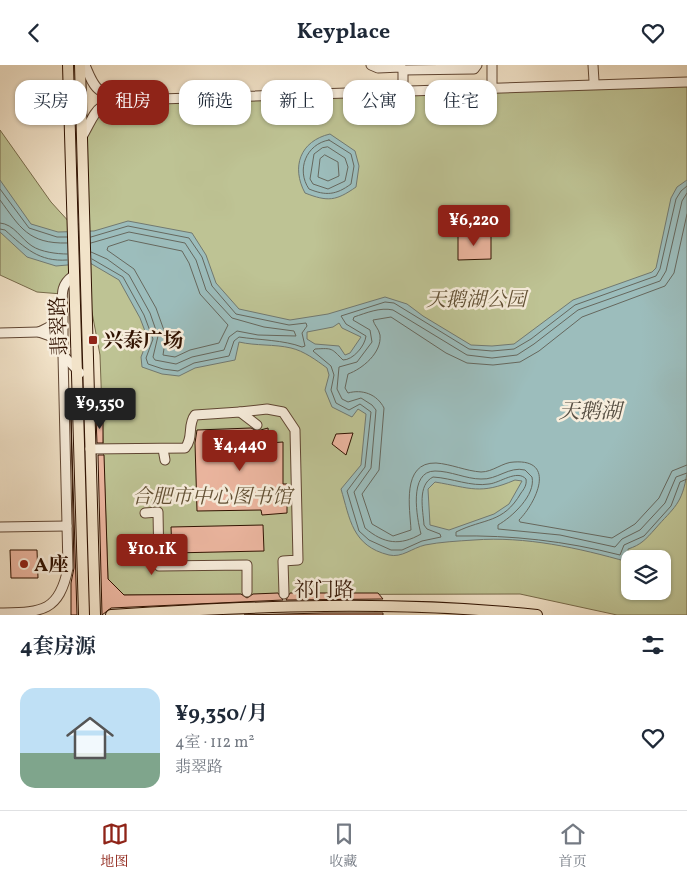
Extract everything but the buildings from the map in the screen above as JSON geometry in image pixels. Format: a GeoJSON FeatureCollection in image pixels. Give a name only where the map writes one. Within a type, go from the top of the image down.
{"type":"FeatureCollection","features":[{"type":"Feature","properties":{"kind":"main road","name":"翡翠路"},"geometry":{"type":"LineString","coordinates":[[68,65],[71,224],[78,371],[84,615]]}},
{"type":"Feature","properties":{"kind":"main road","name":"翡翠路"},"geometry":{"type":"LineString","coordinates":[[80,65],[95,615]]}},
{"type":"Feature","properties":{"kind":"main road","name":"祁门路"},"geometry":{"type":"LineString","coordinates":[[111,615],[243,607],[393,606],[487,610],[538,615]]}},
{"type":"Feature","properties":{"kind":"street"},"geometry":{"type":"LineString","coordinates":[[85,65],[96,90],[103,94],[343,88]]}},
{"type":"Feature","properties":{"kind":"street"},"geometry":{"type":"LineString","coordinates":[[371,65],[378,68],[401,67],[403,70],[474,69],[477,65]]}},
{"type":"Feature","properties":{"kind":"street"},"geometry":{"type":"LineString","coordinates":[[492,65],[492,80]]}},
{"type":"Feature","properties":{"kind":"street"},"geometry":{"type":"LineString","coordinates":[[593,65],[594,81]]}},
{"type":"Feature","properties":{"kind":"street"},"geometry":{"type":"LineString","coordinates":[[403,70],[403,80]]}},
{"type":"Feature","properties":{"kind":"street"},"geometry":{"type":"LineString","coordinates":[[497,87],[594,81],[687,81]]}},
{"type":"Feature","properties":{"kind":"street"},"geometry":{"type":"LineString","coordinates":[[497,87],[687,81]]}},
{"type":"Feature","properties":{"kind":"street"},"geometry":{"type":"LineString","coordinates":[[82,137],[99,108],[106,103],[120,101],[425,90]]}},
{"type":"Feature","properties":{"kind":"street"},"geometry":{"type":"LineString","coordinates":[[0,613],[25,613],[44,608],[57,599],[64,588],[68,569],[62,289],[65,281],[73,276]]}},
{"type":"Feature","properties":{"kind":"street"},"geometry":{"type":"LineString","coordinates":[[39,332],[56,323],[63,314]]}},
{"type":"Feature","properties":{"kind":"street"},"geometry":{"type":"LineString","coordinates":[[0,333],[39,332],[53,337],[78,371],[88,380]]}},
{"type":"Feature","properties":{"kind":"street"},"geometry":{"type":"LineString","coordinates":[[90,449],[185,448],[189,443],[191,420],[195,415],[267,409],[283,412],[295,430],[298,560],[283,561],[284,594]]}},
{"type":"Feature","properties":{"kind":"street"},"geometry":{"type":"LineString","coordinates":[[240,412],[257,425]]}},
{"type":"Feature","properties":{"kind":"street"},"geometry":{"type":"LineString","coordinates":[[163,449],[165,460]]}},
{"type":"Feature","properties":{"kind":"street"},"geometry":{"type":"LineString","coordinates":[[145,513],[158,512],[159,567],[247,565]]}},
{"type":"Feature","properties":{"kind":"street"},"geometry":{"type":"LineString","coordinates":[[0,527],[67,526]]}},
{"type":"Feature","properties":{"kind":"street"},"geometry":{"type":"LineString","coordinates":[[248,592],[247,565],[250,555]]}},
{"type":"Feature","properties":{"kind":"green space","name":"天鹅湖公园"},"geometry":{"type":"Polygon","coordinates":[[[687,82],[687,615],[617,615],[520,594],[124,595],[108,579],[100,355],[85,275],[73,276],[62,294],[37,292],[0,275],[0,130],[51,202],[71,224],[83,224],[81,137],[97,115],[97,125],[169,125],[169,100],[179,99],[179,125],[251,125],[251,97],[261,97],[261,125],[333,125],[333,94],[343,94],[343,125],[415,125],[415,91],[425,91],[425,125],[497,125],[497,89],[687,82]]]}},
{"type":"Feature","properties":{"kind":"water"},"geometry":{"type":"Polygon","coordinates":[[[330,134],[355,151],[359,166],[356,187],[343,195],[326,199],[305,193],[299,174],[299,165],[301,156],[311,143],[320,137],[330,134]]]}},
{"type":"Feature","properties":{"kind":"water","name":"天鹅湖"},"geometry":{"type":"Polygon","coordinates":[[[0,180],[31,224],[58,232],[94,231],[128,221],[192,233],[206,255],[216,283],[239,309],[290,320],[328,314],[385,297],[407,304],[471,345],[514,344],[573,300],[652,272],[656,268],[671,198],[677,187],[687,180],[687,473],[683,492],[676,505],[649,536],[640,544],[628,550],[621,550],[621,560],[552,544],[493,539],[425,545],[394,556],[377,551],[367,545],[354,530],[341,489],[361,465],[366,414],[358,409],[352,417],[332,407],[325,390],[329,375],[327,368],[296,349],[239,342],[235,360],[195,368],[179,376],[162,374],[142,367],[141,357],[148,339],[140,318],[119,280],[90,263],[56,266],[27,257],[0,232],[0,180]],[[339,323],[333,327],[307,332],[307,339],[315,344],[339,346],[345,355],[350,353],[361,337],[342,328],[339,323]],[[515,480],[484,489],[435,482],[428,489],[430,525],[449,530],[494,514],[509,504],[522,481],[515,480]]]}},
{"type":"Feature","properties":{"kind":"place","name":"兴泰广场"},"geometry":{"type":"Point","coordinates":[93,340]}},
{"type":"Feature","properties":{"kind":"place","name":"A座"},"geometry":{"type":"Point","coordinates":[24,564]}},
{"type":"Feature","properties":{"kind":"park label","name":"合肥市中心图书馆"},"geometry":{"type":"Point","coordinates":[212,496]}}]}
